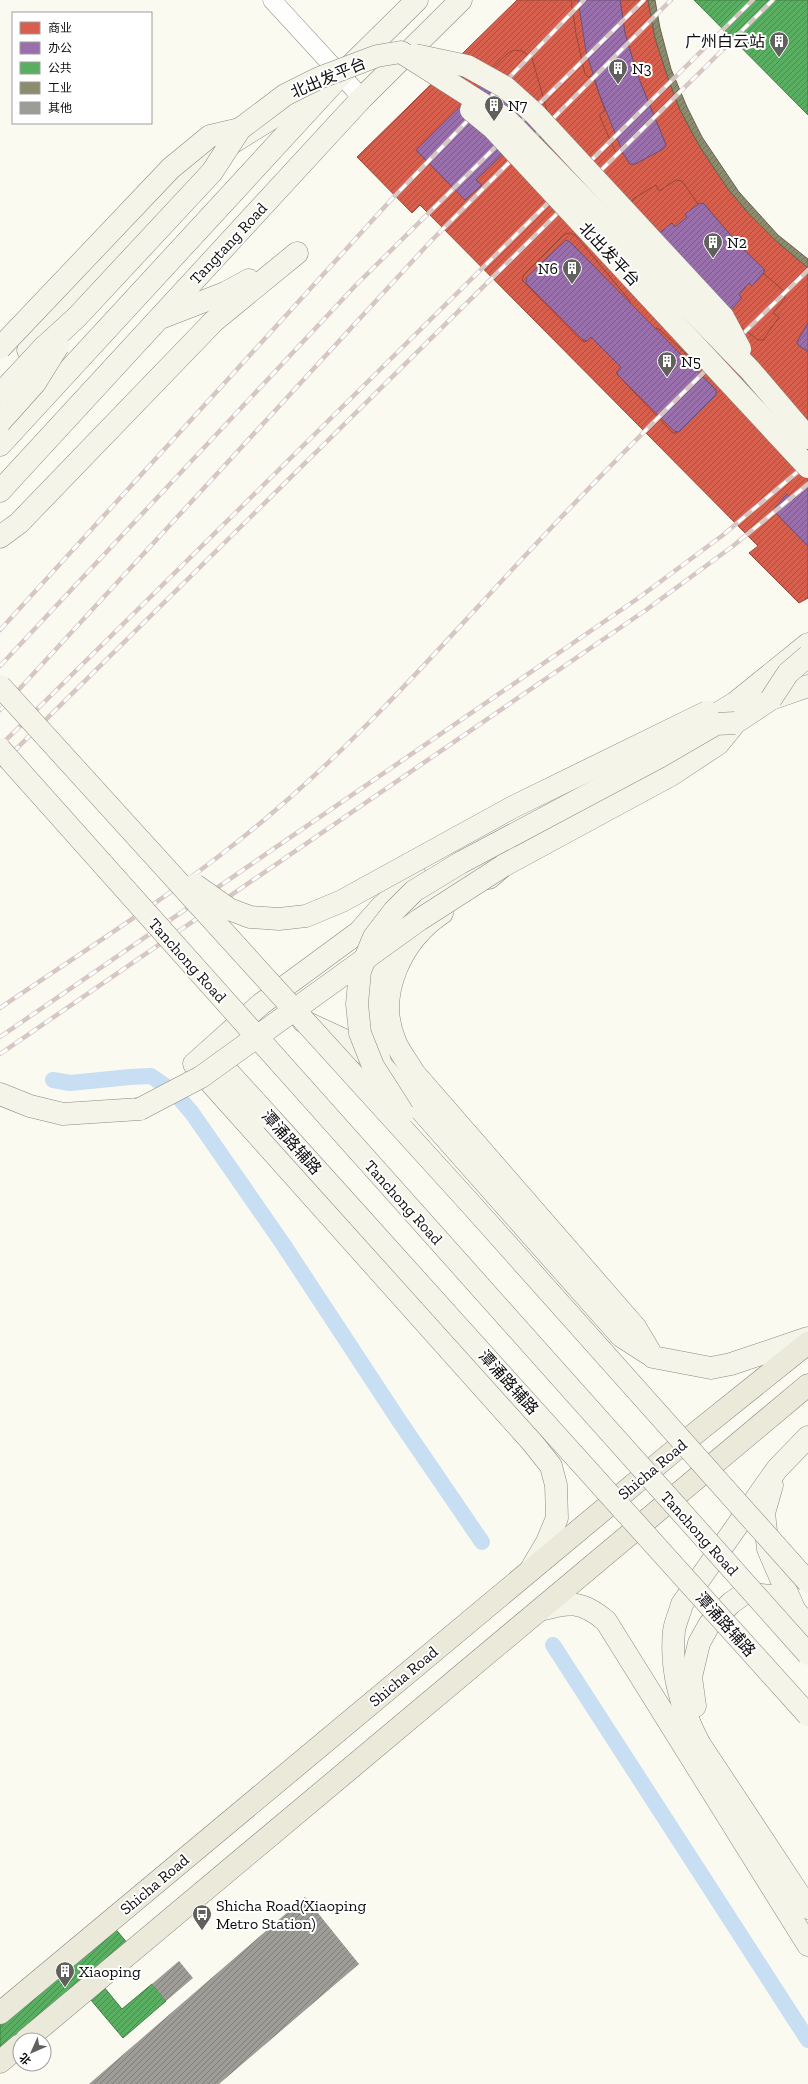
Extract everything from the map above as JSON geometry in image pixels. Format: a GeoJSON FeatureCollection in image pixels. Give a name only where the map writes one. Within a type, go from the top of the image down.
{"type":"FeatureCollection","features":[{"type":"Feature","properties":{"kind":"main road","name":"Shicha Road"},"geometry":{"type":"LineString","coordinates":[[0,2012],[529,1571],[808,1343]]}},
{"type":"Feature","properties":{"kind":"main road"},"geometry":{"type":"LineString","coordinates":[[36,2032],[808,1385]]}},
{"type":"Feature","properties":{"kind":"main road"},"geometry":{"type":"LineString","coordinates":[[0,2062],[12,2052]]}},
{"type":"Feature","properties":{"kind":"street"},"geometry":{"type":"LineString","coordinates":[[272,0],[340,76],[362,98]]}},
{"type":"Feature","properties":{"kind":"street","name":"Tangtang Road"},"geometry":{"type":"LineString","coordinates":[[0,445],[340,76],[417,0]]}},
{"type":"Feature","properties":{"kind":"street","name":"Tangtang Road"},"geometry":{"type":"LineString","coordinates":[[0,491],[362,98],[462,0]]}},
{"type":"Feature","properties":{"kind":"street","name":"北出发平台"},"geometry":{"type":"LineString","coordinates":[[401,52],[493,128],[808,468]]}},
{"type":"Feature","properties":{"kind":"street","name":"北出发平台"},"geometry":{"type":"LineString","coordinates":[[240,128],[285,96],[319,78],[377,56],[401,52],[506,119],[750,370],[808,438]]}},
{"type":"Feature","properties":{"kind":"street"},"geometry":{"type":"LineString","coordinates":[[0,380],[211,156],[340,76]]}},
{"type":"Feature","properties":{"kind":"street"},"geometry":{"type":"LineString","coordinates":[[0,394],[43,348],[76,318],[212,172],[240,128]]}},
{"type":"Feature","properties":{"kind":"street"},"geometry":{"type":"LineString","coordinates":[[0,348],[171,168],[210,136],[240,128]]}},
{"type":"Feature","properties":{"kind":"street"},"geometry":{"type":"LineString","coordinates":[[0,537],[19,523],[214,321],[297,253],[240,286],[159,318]]}},
{"type":"Feature","properties":{"kind":"street"},"geometry":{"type":"LineString","coordinates":[[0,422],[35,383],[76,318]]}},
{"type":"Feature","properties":{"kind":"street"},"geometry":{"type":"LineString","coordinates":[[529,1571],[546,1542],[557,1518],[556,1485],[551,1466],[532,1442],[194,1064],[261,1004],[359,932],[381,907],[407,884],[534,812],[712,719],[735,703],[808,644]]}},
{"type":"Feature","properties":{"kind":"street"},"geometry":{"type":"LineString","coordinates":[[771,699],[788,673],[808,656]]}},
{"type":"Feature","properties":{"kind":"street"},"geometry":{"type":"LineString","coordinates":[[381,1065],[375,1044],[374,1009],[380,976],[390,934],[416,904],[497,856],[602,800],[704,739],[808,666]]}},
{"type":"Feature","properties":{"kind":"street"},"geometry":{"type":"LineString","coordinates":[[131,828],[197,887],[229,909],[250,917],[279,919],[306,916],[342,901],[513,807],[707,712],[767,677]]}},
{"type":"Feature","properties":{"kind":"street"},"geometry":{"type":"LineString","coordinates":[[0,686],[131,828],[327,1047],[468,1200],[808,1582]]}},
{"type":"Feature","properties":{"kind":"street"},"geometry":{"type":"LineString","coordinates":[[0,1094],[30,1106],[63,1114],[140,1109],[201,1077],[419,920],[503,866],[671,775],[718,744],[735,723],[771,699],[808,686]]}},
{"type":"Feature","properties":{"kind":"street"},"geometry":{"type":"LineString","coordinates":[[468,1200],[394,1102],[373,1066],[360,1033],[357,1004],[360,972],[374,937],[394,911],[414,890],[460,863],[661,756],[716,724],[735,723]]}},
{"type":"Feature","properties":{"kind":"street","name":"Tanchong Road"},"geometry":{"type":"LineString","coordinates":[[0,749],[808,1654]]}},
{"type":"Feature","properties":{"kind":"street"},"geometry":{"type":"LineString","coordinates":[[503,866],[473,893],[438,916],[421,932],[406,950],[388,991],[390,1024],[395,1042],[414,1073],[635,1327],[653,1357]]}},
{"type":"Feature","properties":{"kind":"street"},"geometry":{"type":"LineString","coordinates":[[261,1004],[318,1027],[344,1040],[381,1065],[621,1336],[653,1357],[711,1368],[731,1364],[808,1338]]}},
{"type":"Feature","properties":{"kind":"street","name":"潭涌路辅路"},"geometry":{"type":"LineString","coordinates":[[209,1051],[808,1715]]}},
{"type":"Feature","properties":{"kind":"street"},"geometry":{"type":"LineString","coordinates":[[808,1437],[777,1469],[682,1604],[674,1630],[673,1669],[687,1718],[699,1743],[808,1908]]}},
{"type":"Feature","properties":{"kind":"street"},"geometry":{"type":"LineString","coordinates":[[777,1469],[764,1513],[768,1550],[801,1618]]}},
{"type":"Feature","properties":{"kind":"street"},"geometry":{"type":"LineString","coordinates":[[715,1768],[695,1707],[691,1677],[698,1643],[709,1625],[731,1603],[746,1593],[771,1596],[801,1618]]}},
{"type":"Feature","properties":{"kind":"street"},"geometry":{"type":"LineString","coordinates":[[540,1610],[565,1603],[592,1609],[606,1621],[808,1945]]}},
{"type":"Feature","properties":{"kind":"building: 商业"},"geometry":{"type":"Polygon","coordinates":[[[517,0],[648,0],[655,38],[668,78],[680,110],[700,147],[728,189],[750,215],[774,239],[808,268],[808,598],[799,603],[749,553],[758,546],[420,205],[412,213],[357,157],[517,0]]]}},
{"type":"Feature","properties":{"kind":"building: 商业","name":"N3"},"geometry":{"type":"Polygon","coordinates":[[[571,0],[620,0],[625,33],[637,74],[666,145],[663,149],[635,164],[630,164],[623,153],[618,154],[615,151],[600,117],[600,114],[605,111],[593,76],[588,77],[585,74],[576,34],[571,0]]]}},
{"type":"Feature","properties":{"kind":"building: 商业","name":"N7"},"geometry":{"type":"Polygon","coordinates":[[[514,50],[522,51],[532,58],[547,111],[546,119],[519,146],[515,142],[476,180],[482,185],[465,200],[417,151],[417,149],[478,90],[474,86],[508,53],[514,50]]]}},
{"type":"Feature","properties":{"kind":"building: 商业","name":"N2"},"geometry":{"type":"Polygon","coordinates":[[[676,180],[682,181],[698,204],[704,204],[739,245],[765,270],[763,273],[785,292],[785,298],[773,313],[779,317],[763,340],[758,340],[740,326],[631,203],[633,199],[656,185],[659,191],[676,180]]]}},
{"type":"Feature","properties":{"kind":"building: 商业","name":"N6"},"geometry":{"type":"Polygon","coordinates":[[[570,233],[576,236],[630,301],[630,304],[611,323],[608,320],[585,342],[582,341],[522,280],[524,275],[565,234],[570,233]]]}},
{"type":"Feature","properties":{"kind":"building: 商业"},"geometry":{"type":"Polygon","coordinates":[[[808,323],[808,351],[799,346],[797,342],[808,323]]]}},
{"type":"Feature","properties":{"kind":"building: 商业","name":"N5"},"geometry":{"type":"Polygon","coordinates":[[[654,328],[659,329],[696,363],[719,381],[722,388],[676,433],[673,433],[616,373],[637,350],[635,347],[654,328]]]}},
{"type":"Feature","properties":{"kind":"building: 商业"},"geometry":{"type":"Polygon","coordinates":[[[808,485],[808,546],[773,510],[787,494],[793,500],[808,485]]]}},
{"type":"Feature","properties":{"kind":"building: 办公","name":"N3"},"geometry":{"type":"Polygon","coordinates":[[[578,0],[620,0],[625,33],[637,74],[666,145],[663,149],[635,164],[630,164],[623,153],[599,93],[586,51],[578,0]]]}},
{"type":"Feature","properties":{"kind":"building: 办公","name":"N7"},"geometry":{"type":"Polygon","coordinates":[[[487,80],[540,125],[519,146],[515,142],[476,180],[482,185],[465,200],[417,151],[417,149],[487,80]]]}},
{"type":"Feature","properties":{"kind":"building: 办公"},"geometry":{"type":"Polygon","coordinates":[[[700,203],[704,204],[739,245],[764,269],[764,272],[752,286],[749,283],[739,295],[742,298],[730,311],[658,234],[672,223],[675,227],[687,217],[685,214],[700,203]]]}},
{"type":"Feature","properties":{"kind":"building: 办公"},"geometry":{"type":"Polygon","coordinates":[[[566,240],[570,242],[716,390],[716,395],[679,432],[674,431],[618,375],[617,372],[621,367],[591,337],[587,341],[582,339],[526,283],[527,277],[566,240]]]}},
{"type":"Feature","properties":{"kind":"building: 办公"},"geometry":{"type":"Polygon","coordinates":[[[808,323],[808,351],[799,346],[797,342],[808,323]]]}},
{"type":"Feature","properties":{"kind":"building: 办公"},"geometry":{"type":"Polygon","coordinates":[[[808,485],[808,546],[773,510],[787,494],[793,500],[808,485]]]}},
{"type":"Feature","properties":{"kind":"building: 公共","name":"广州白云站"},"geometry":{"type":"Polygon","coordinates":[[[694,0],[808,0],[808,115],[694,0]]]}},
{"type":"Feature","properties":{"kind":"building: 公共","name":"Xiaoping"},"geometry":{"type":"Polygon","coordinates":[[[108,1920],[134,1951],[99,1981],[122,2009],[152,1984],[166,2001],[123,2038],[85,1993],[38,2032],[12,2032],[12,2054],[0,2064],[0,2009],[108,1920]]]}},
{"type":"Feature","properties":{"kind":"building: 工业"},"geometry":{"type":"Polygon","coordinates":[[[648,0],[655,0],[660,28],[671,69],[687,107],[702,137],[739,192],[778,235],[808,259],[808,268],[774,239],[750,215],[728,189],[700,147],[680,110],[668,78],[655,38],[648,0]]]}},
{"type":"Feature","properties":{"kind":"building: 其他"},"geometry":{"type":"Polygon","coordinates":[[[305,1897],[359,1964],[219,2084],[89,2084],[305,1897]]]}},
{"type":"Feature","properties":{"kind":"building: 其他"},"geometry":{"type":"Polygon","coordinates":[[[179,1961],[193,1978],[166,2001],[152,1984],[179,1961]]]}},
{"type":"Feature","properties":{"kind":"waterway"},"geometry":{"type":"LineString","coordinates":[[53,1080],[70,1083],[151,1076],[174,1092],[192,1113],[283,1244],[400,1422],[482,1542]]}},
{"type":"Feature","properties":{"kind":"waterway"},"geometry":{"type":"LineString","coordinates":[[553,1645],[808,2040]]}},
{"type":"Feature","properties":{"kind":"railway"},"geometry":{"type":"LineString","coordinates":[[0,630],[390,201],[584,0]]}},
{"type":"Feature","properties":{"kind":"railway"},"geometry":{"type":"LineString","coordinates":[[0,666],[356,285],[644,0]]}},
{"type":"Feature","properties":{"kind":"railway"},"geometry":{"type":"LineString","coordinates":[[0,710],[431,241],[671,0]]}},
{"type":"Feature","properties":{"kind":"railway"},"geometry":{"type":"LineString","coordinates":[[0,746],[753,0]]}},
{"type":"Feature","properties":{"kind":"railway"},"geometry":{"type":"LineString","coordinates":[[0,765],[773,0]]}},
{"type":"Feature","properties":{"kind":"railway"},"geometry":{"type":"LineString","coordinates":[[0,1008],[142,912],[212,862],[278,808],[350,742],[418,672],[551,528],[614,463],[808,270]]}},
{"type":"Feature","properties":{"kind":"railway"},"geometry":{"type":"LineString","coordinates":[[0,1037],[637,599],[723,535],[808,463]]}},
{"type":"Feature","properties":{"kind":"railway"},"geometry":{"type":"LineString","coordinates":[[0,1054],[646,610],[733,546],[808,484]]}},
{"type":"Feature","properties":{"kind":"place","name":"广州白云站"},"geometry":{"type":"Point","coordinates":[779,58]}},
{"type":"Feature","properties":{"kind":"place","name":"N3"},"geometry":{"type":"Point","coordinates":[618,85]}},
{"type":"Feature","properties":{"kind":"place","name":"N7"},"geometry":{"type":"Point","coordinates":[494,122]}},
{"type":"Feature","properties":{"kind":"place","name":"N2"},"geometry":{"type":"Point","coordinates":[713,259]}},
{"type":"Feature","properties":{"kind":"place","name":"N6"},"geometry":{"type":"Point","coordinates":[572,285]}},
{"type":"Feature","properties":{"kind":"place","name":"N5"},"geometry":{"type":"Point","coordinates":[667,378]}},
{"type":"Feature","properties":{"kind":"place","name":"Shicha Road(Xiaoping Metro Station)"},"geometry":{"type":"Point","coordinates":[202,1931]}},
{"type":"Feature","properties":{"kind":"place","name":"Xiaoping"},"geometry":{"type":"Point","coordinates":[65,1988]}}]}
